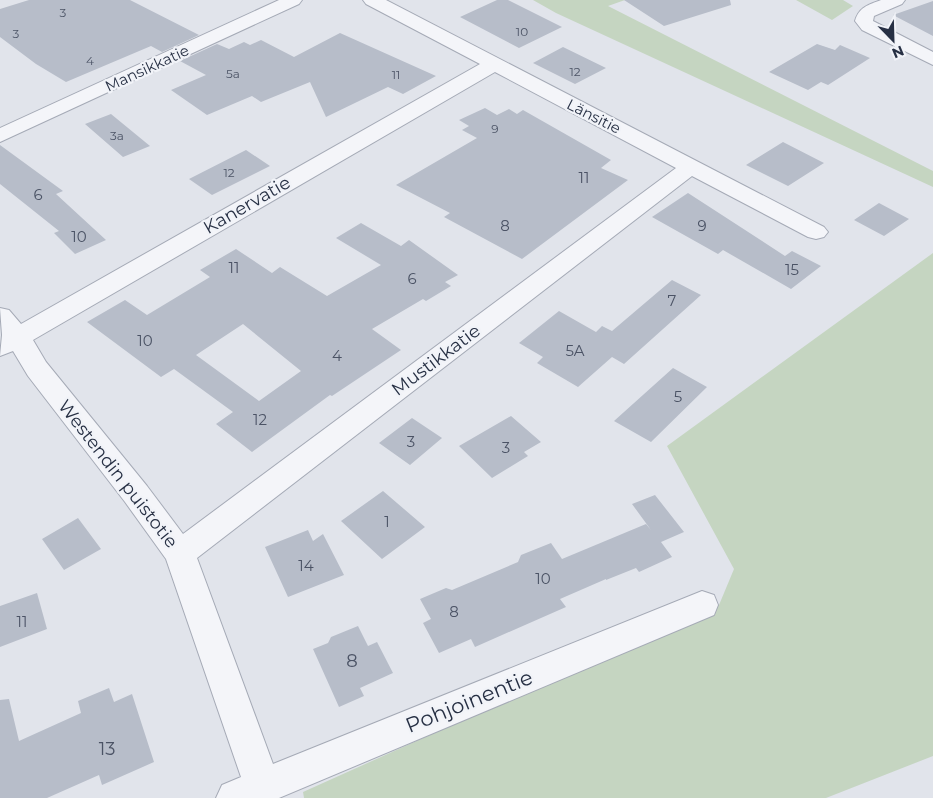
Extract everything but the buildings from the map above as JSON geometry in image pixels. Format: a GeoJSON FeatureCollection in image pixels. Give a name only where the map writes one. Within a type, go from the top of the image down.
{"type":"FeatureCollection","features":[{"type":"Feature","properties":{"kind":"street","name":"Mansikkatie"},"geometry":{"type":"LineString","coordinates":[[0,136],[293,0]]}},
{"type":"Feature","properties":{"kind":"street","name":"Länsitie"},"geometry":{"type":"LineString","coordinates":[[372,0],[816,232]]}},
{"type":"Feature","properties":{"kind":"street"},"geometry":{"type":"LineString","coordinates":[[896,0],[866,13],[864,21],[868,26],[933,59]]}},
{"type":"Feature","properties":{"kind":"street","name":"Kanervatie"},"geometry":{"type":"LineString","coordinates":[[6,333],[495,64]]}},
{"type":"Feature","properties":{"kind":"street","name":"Mustikkatie"},"geometry":{"type":"LineString","coordinates":[[180,554],[692,166]]}},
{"type":"Feature","properties":{"kind":"street","name":"Westendin puistotie"},"geometry":{"type":"LineString","coordinates":[[6,333],[37,369],[136,494],[180,554],[249,792]]}},
{"type":"Feature","properties":{"kind":"street","name":"Pohjoinentie"},"geometry":{"type":"LineString","coordinates":[[249,792],[702,605]]}},
{"type":"Feature","properties":{"kind":"green space"},"geometry":{"type":"Polygon","coordinates":[[[533,0],[625,0],[608,6],[933,171],[933,187],[556,13],[533,0]]]}},
{"type":"Feature","properties":{"kind":"green space"},"geometry":{"type":"Polygon","coordinates":[[[796,0],[843,0],[853,6],[832,20],[796,0]]]}},
{"type":"Feature","properties":{"kind":"green space"},"geometry":{"type":"Polygon","coordinates":[[[933,253],[933,756],[826,798],[304,798],[303,792],[719,605],[734,569],[667,446],[933,253]]]}}]}
